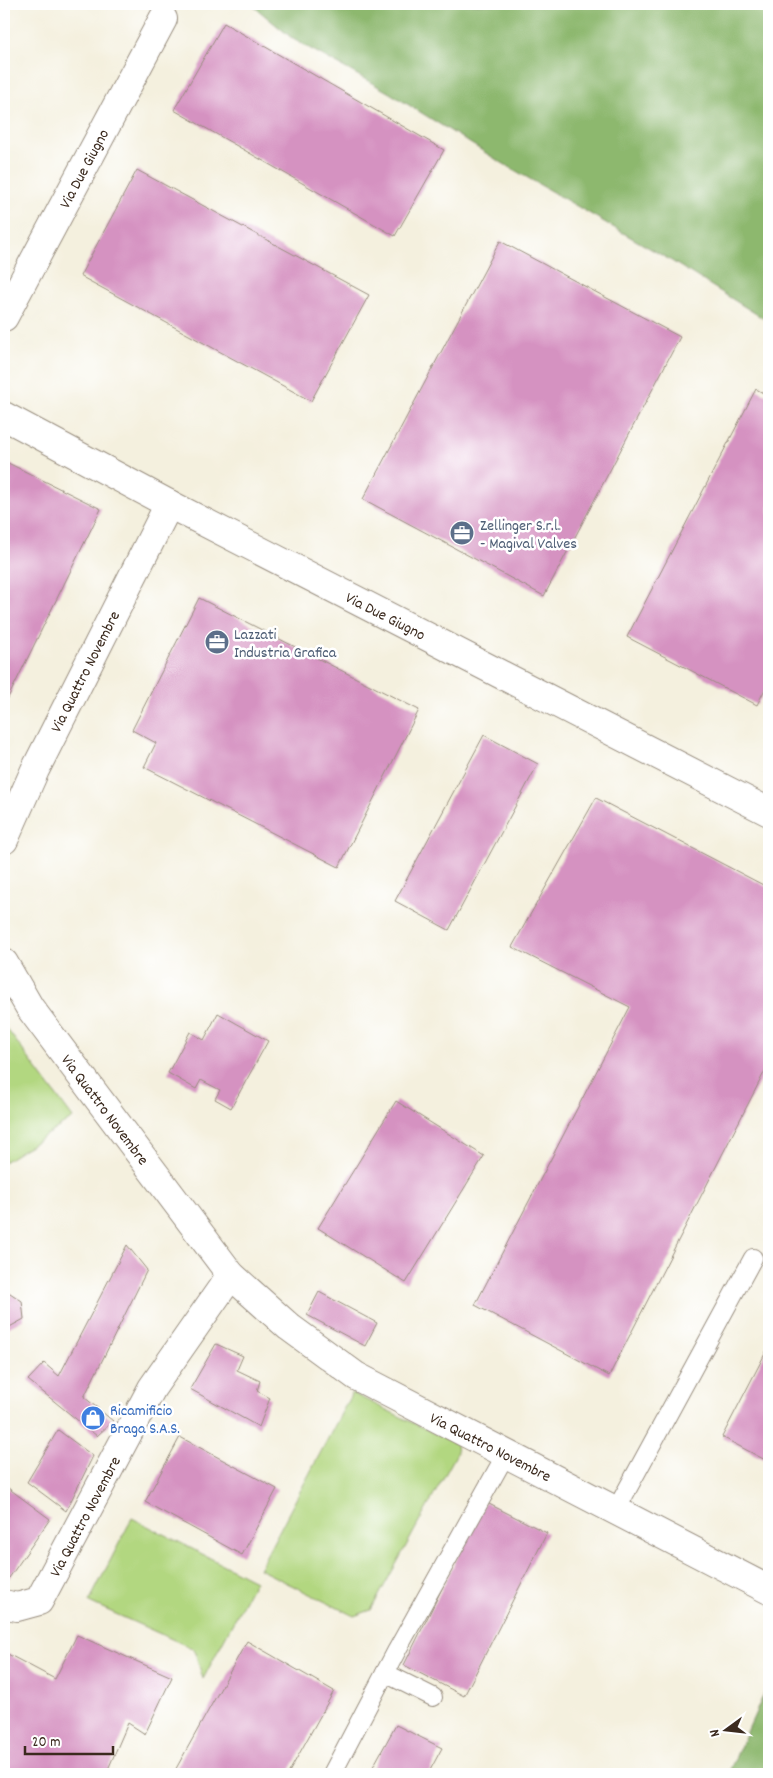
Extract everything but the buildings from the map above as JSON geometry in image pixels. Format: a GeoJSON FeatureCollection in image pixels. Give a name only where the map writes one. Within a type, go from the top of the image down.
{"type":"FeatureCollection","features":[{"type":"Feature","properties":{"kind":"street","name":"Via Due Giugno"},"geometry":{"type":"LineString","coordinates":[[4,317],[163,19]]}},
{"type":"Feature","properties":{"kind":"street","name":"Via Due Giugno"},"geometry":{"type":"LineString","coordinates":[[4,416],[169,504],[769,812]]}},
{"type":"Feature","properties":{"kind":"street","name":"Via Quattro Novembre"},"geometry":{"type":"LineString","coordinates":[[4,840],[35,770],[169,504]]}},
{"type":"Feature","properties":{"kind":"street","name":"Via Quattro Novembre"},"geometry":{"type":"LineString","coordinates":[[4,963],[30,1008],[231,1275],[290,1326],[356,1376],[769,1590]]}},
{"type":"Feature","properties":{"kind":"street","name":"Via Quattro Novembre"},"geometry":{"type":"LineString","coordinates":[[4,1604],[18,1607],[39,1601],[152,1388],[231,1275]]}},
{"type":"Feature","properties":{"kind":"lane"},"geometry":{"type":"LineString","coordinates":[[616,1510],[753,1258]]}},
{"type":"Feature","properties":{"kind":"lane"},"geometry":{"type":"LineString","coordinates":[[332,1774],[385,1673],[506,1454]]}},
{"type":"Feature","properties":{"kind":"lane"},"geometry":{"type":"LineString","coordinates":[[385,1673],[433,1697]]}},
{"type":"Feature","properties":{"kind":"green space"},"geometry":{"type":"Polygon","coordinates":[[[251,4],[769,4],[769,322],[670,260],[497,160],[388,92],[293,39],[251,4]]]}},
{"type":"Feature","properties":{"kind":"green space"},"geometry":{"type":"Polygon","coordinates":[[[4,1025],[73,1118],[4,1162],[4,1025]]]}},
{"type":"Feature","properties":{"kind":"green space"},"geometry":{"type":"Polygon","coordinates":[[[352,1393],[456,1444],[457,1453],[371,1610],[354,1616],[259,1569],[352,1393]]]}},
{"type":"Feature","properties":{"kind":"green space"},"geometry":{"type":"Polygon","coordinates":[[[132,1518],[255,1581],[203,1679],[194,1649],[89,1602],[132,1518]]]}},
{"type":"Feature","properties":{"kind":"green space"},"geometry":{"type":"Polygon","coordinates":[[[769,1683],[769,1774],[728,1774],[769,1683]]]}},
{"type":"Feature","properties":{"kind":"place","name":"Zellinger S.r.l. - Magival Valves"},"geometry":{"type":"Point","coordinates":[462,533]}},
{"type":"Feature","properties":{"kind":"place","name":"Lazzati Industria Grafica"},"geometry":{"type":"Point","coordinates":[217,642]}},
{"type":"Feature","properties":{"kind":"place","name":"Ricamificio Braga S.A.S."},"geometry":{"type":"Point","coordinates":[93,1418]}}]}
